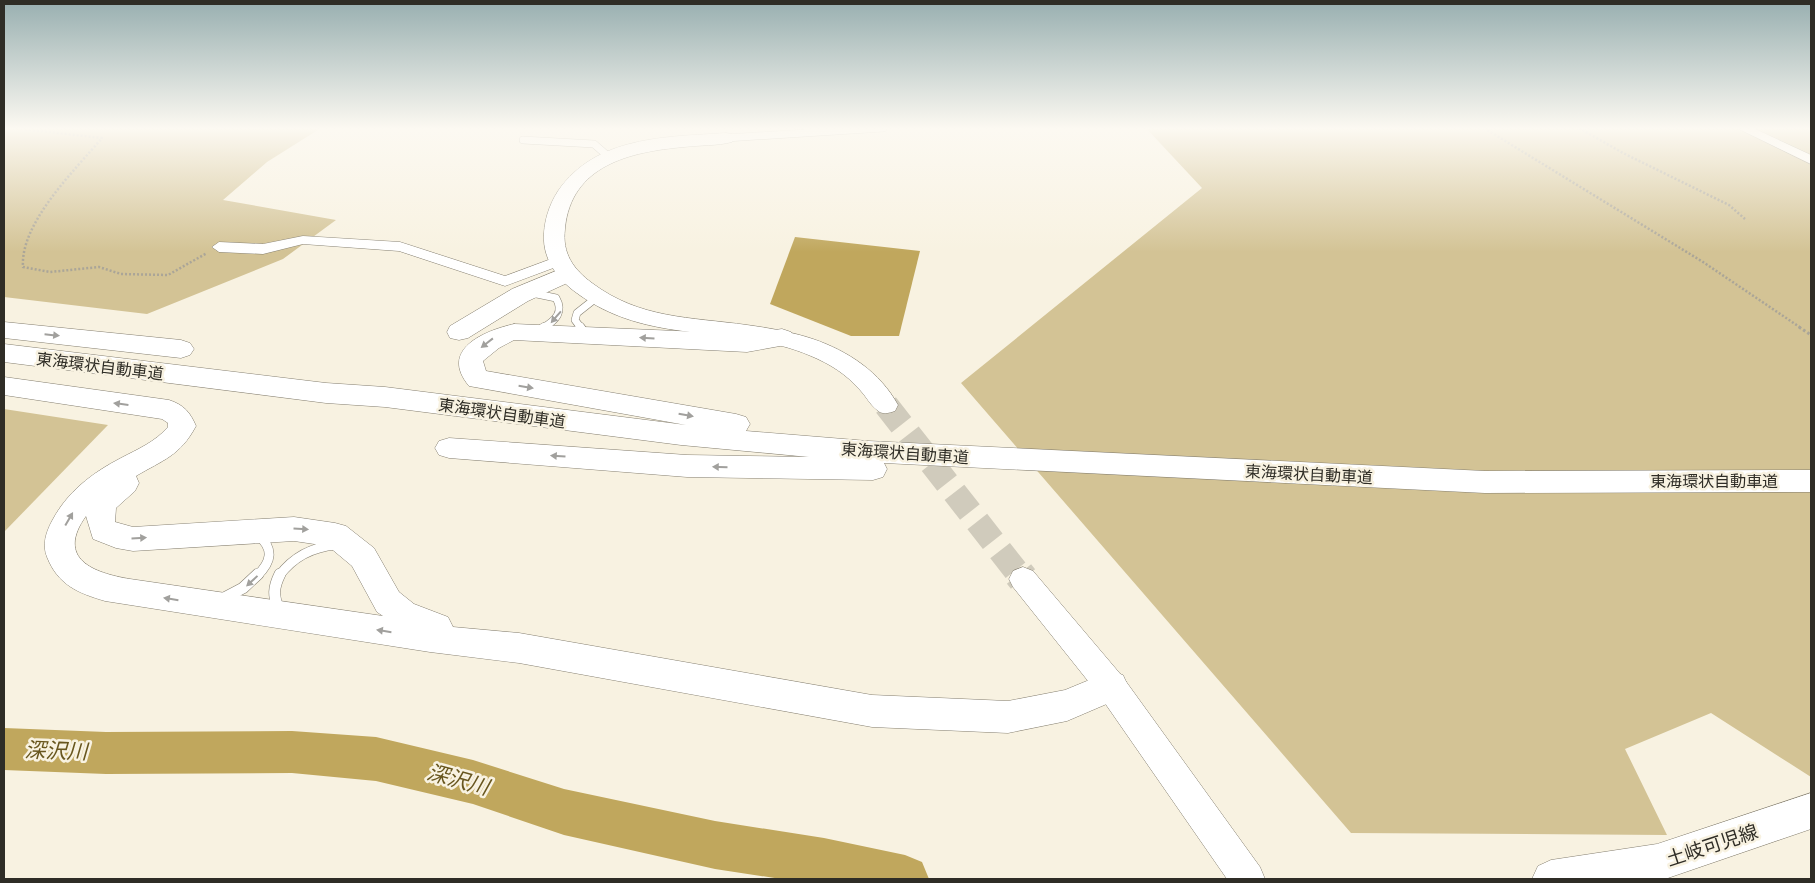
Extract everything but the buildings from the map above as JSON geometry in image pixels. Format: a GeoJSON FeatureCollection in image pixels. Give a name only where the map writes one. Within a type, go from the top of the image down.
{"type":"FeatureCollection","features":[{"type":"Feature","properties":{"kind":"main road"},"geometry":{"type":"LineString","coordinates":[[459,332],[564,267]]}},
{"type":"Feature","properties":{"kind":"main road"},"geometry":{"type":"LineString","coordinates":[[4,330],[181,349]]}},
{"type":"Feature","properties":{"kind":"main road"},"geometry":{"type":"LineString","coordinates":[[782,338],[748,343],[514,332],[499,335],[486,342],[470,359],[471,371],[478,379],[788,434],[925,448],[1088,457],[1128,464]]}},
{"type":"Feature","properties":{"kind":"main road","name":"東海環状自動車道"},"geometry":{"type":"LineString","coordinates":[[4,353],[326,392],[384,396],[554,420],[691,436],[868,452],[1485,482],[1811,481]]}},
{"type":"Feature","properties":{"kind":"main road","name":"東海環状自動車道"},"geometry":{"type":"LineString","coordinates":[[4,364],[316,404],[633,440],[1008,472],[1101,474],[1293,485],[1491,491],[1811,492]]}},
{"type":"Feature","properties":{"kind":"main road"},"geometry":{"type":"LineString","coordinates":[[4,386],[169,410],[179,418],[182,426],[177,438],[165,448],[113,475],[84,499],[72,513],[64,528],[60,542],[61,556],[69,568],[80,578],[98,585],[204,605],[282,614],[470,644],[519,648],[872,711],[948,716],[1008,716],[1067,705],[1111,686]]}},
{"type":"Feature","properties":{"kind":"main road"},"geometry":{"type":"LineString","coordinates":[[449,448],[686,466],[881,469],[1020,477],[1101,474]]}},
{"type":"Feature","properties":{"kind":"main road"},"geometry":{"type":"LineString","coordinates":[[177,459],[134,477],[115,490],[102,505],[98,518],[103,530],[116,536],[133,539],[249,530],[316,530],[335,535],[352,546],[363,557],[388,602],[402,614],[436,627],[476,635],[519,648]]}},
{"type":"Feature","properties":{"kind":"main road","name":"土岐可児線"},"geometry":{"type":"LineString","coordinates":[[1551,879],[1657,863],[1811,811]]}},
{"type":"Feature","properties":{"kind":"street"},"geometry":{"type":"LineString","coordinates":[[588,169],[573,182],[564,195],[552,230],[564,267],[596,298],[635,315],[668,324],[782,338],[807,345],[856,370],[886,405]]}},
{"type":"Feature","properties":{"kind":"street"},"geometry":{"type":"LineString","coordinates":[[219,247],[263,249],[303,240],[400,247],[505,281],[564,267]]}},
{"type":"Feature","properties":{"kind":"street"},"geometry":{"type":"LineString","coordinates":[[1023,579],[1111,686],[1248,879]]}},
{"type":"Feature","properties":{"kind":"lane"},"geometry":{"type":"LineString","coordinates":[[520,295],[546,294],[556,298],[560,304],[561,311],[557,318],[536,332]]}},
{"type":"Feature","properties":{"kind":"lane"},"geometry":{"type":"LineString","coordinates":[[584,334],[575,320],[577,313],[596,298]]}},
{"type":"Feature","properties":{"kind":"lane"},"geometry":{"type":"LineString","coordinates":[[204,605],[231,596],[249,585],[263,570],[269,558],[268,548],[263,538],[249,530]]}},
{"type":"Feature","properties":{"kind":"lane"},"geometry":{"type":"LineString","coordinates":[[282,614],[274,602],[273,588],[284,568],[311,550],[329,545],[352,546]]}},
{"type":"Feature","properties":{"kind":"path"},"geometry":{"type":"LineString","coordinates":[[77,169],[37,219],[27,237],[20,261],[23,268],[50,272],[99,267],[121,274],[168,275],[219,247]]}},
{"type":"Feature","properties":{"kind":"path"},"geometry":{"type":"LineString","coordinates":[[1551,169],[1703,262],[1811,335]]}},
{"type":"Feature","properties":{"kind":"path"},"geometry":{"type":"LineString","coordinates":[[1656,169],[1729,205],[1745,219]]}},
{"type":"Feature","properties":{"kind":"shaded area"},"geometry":{"type":"Polygon","coordinates":[[[4,169],[259,169],[223,200],[336,220],[283,259],[147,314],[4,297],[4,169]]]}},
{"type":"Feature","properties":{"kind":"shaded area"},"geometry":{"type":"Polygon","coordinates":[[[1184,169],[1811,169],[1811,777],[1711,713],[1625,749],[1667,835],[1351,833],[961,383],[1202,188],[1184,169]]]}},
{"type":"Feature","properties":{"kind":"shaded area"},"geometry":{"type":"Polygon","coordinates":[[[795,237],[920,251],[899,336],[851,336],[770,304],[795,237]]]}},
{"type":"Feature","properties":{"kind":"shaded area"},"geometry":{"type":"Polygon","coordinates":[[[4,409],[108,425],[4,532],[4,409]]]}},
{"type":"Feature","properties":{"kind":"waterway","name":"深沢川"},"geometry":{"type":"LineString","coordinates":[[4,749],[106,753],[292,752],[376,759],[473,782],[564,812],[715,845],[824,862],[905,879]]}},
{"type":"Feature","properties":{"kind":"tunnel"},"geometry":{"type":"LineString","coordinates":[[886,405],[1020,576]]}},
{"type":"Feature","properties":{"kind":"tunnel"},"geometry":{"type":"LineString","coordinates":[[1019,574],[1023,579]]}}]}
